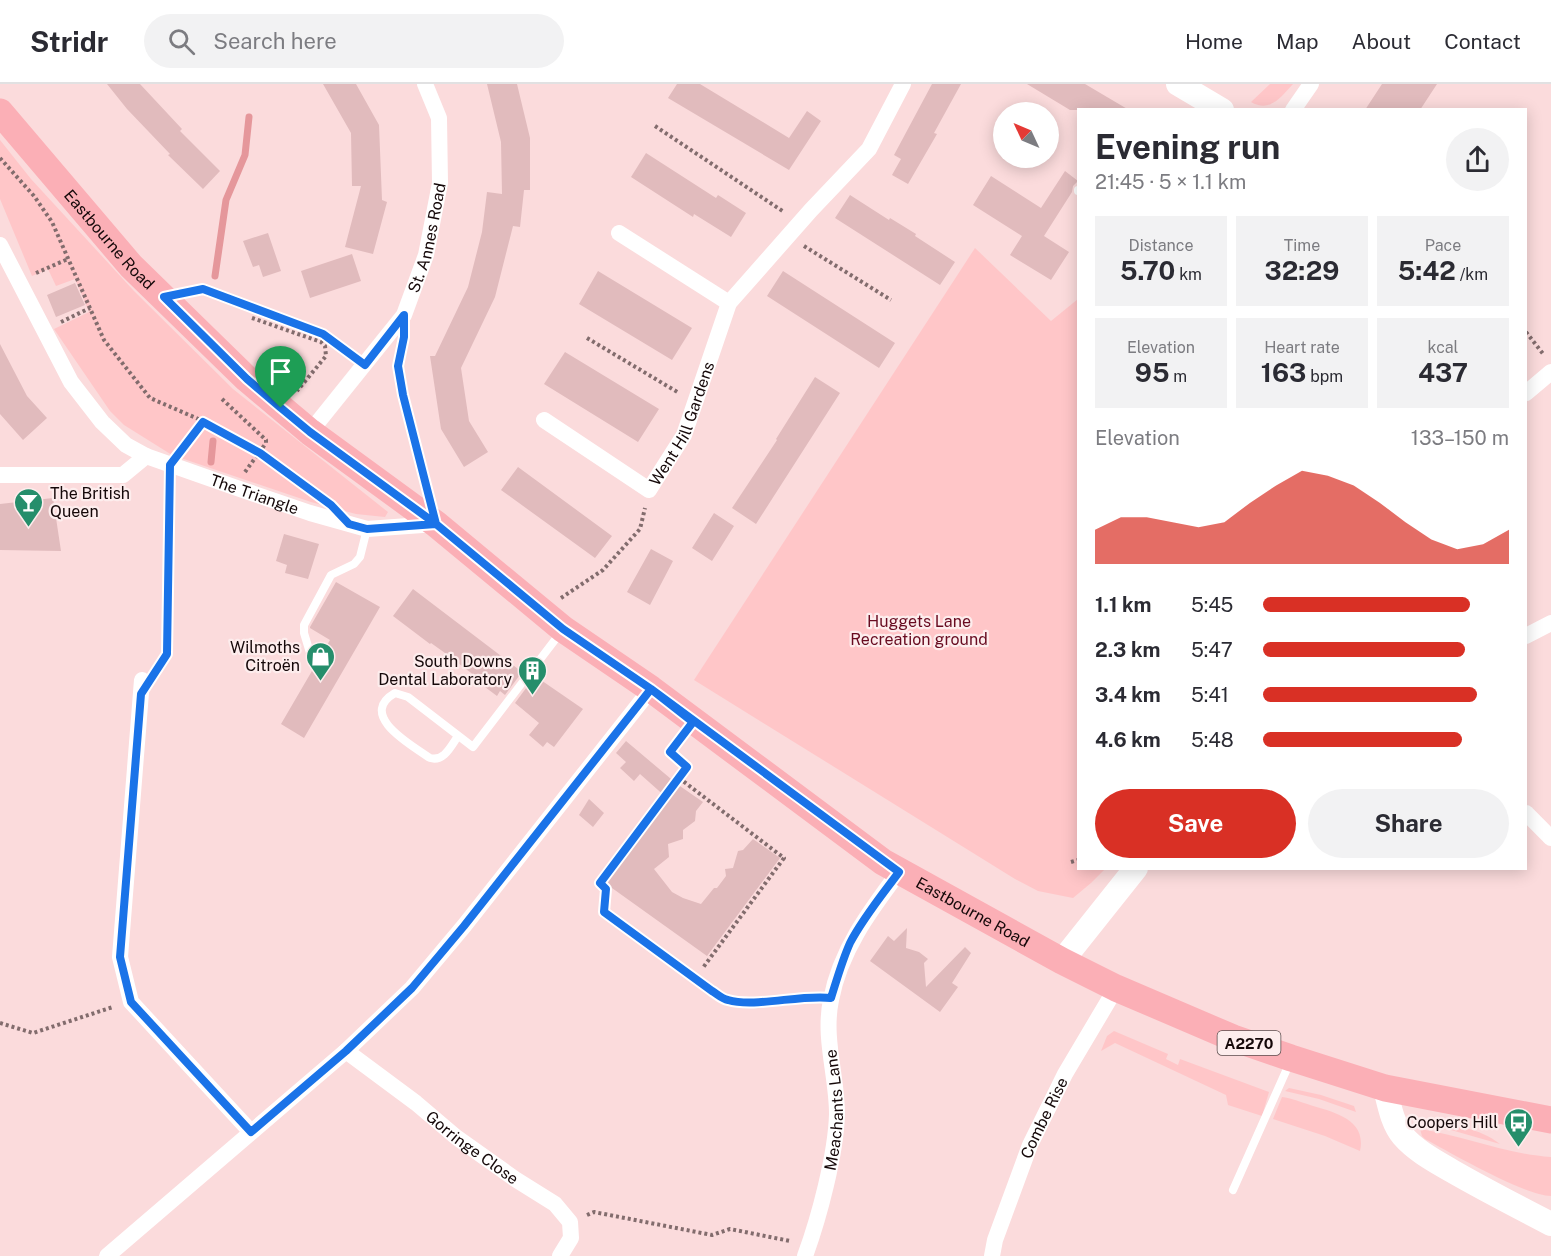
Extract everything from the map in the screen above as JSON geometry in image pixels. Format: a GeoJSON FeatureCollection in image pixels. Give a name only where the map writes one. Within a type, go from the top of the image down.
{"type":"FeatureCollection","features":[{"type":"Feature","properties":{"kind":"main road","name":"Eastbourne Road"},"geometry":{"type":"LineString","coordinates":[[0,112],[131,266],[247,379],[281,408],[310,432],[436,524],[563,629],[651,689],[899,872],[1116,988],[1233,1038],[1291,1059],[1385,1088],[1551,1120]]}},
{"type":"Feature","properties":{"kind":"street","name":"St. Annes Road"},"geometry":{"type":"LineString","coordinates":[[310,432],[404,315],[426,255],[440,183],[439,118],[425,84]]}},
{"type":"Feature","properties":{"kind":"street","name":"Went Hill Gardens"},"geometry":{"type":"LineString","coordinates":[[544,420],[649,490],[684,435],[729,303],[799,223],[869,149],[903,84]]}},
{"type":"Feature","properties":{"kind":"street"},"geometry":{"type":"LineString","coordinates":[[1178,84],[1219,108]]}},
{"type":"Feature","properties":{"kind":"street"},"geometry":{"type":"LineString","coordinates":[[1294,108],[1311,84]]}},
{"type":"Feature","properties":{"kind":"street"},"geometry":{"type":"LineString","coordinates":[[619,233],[729,303]]}},
{"type":"Feature","properties":{"kind":"street","name":"The Triangle"},"geometry":{"type":"LineString","coordinates":[[0,245],[71,382],[102,422],[126,445],[170,465],[310,513],[367,529],[436,524]]}},
{"type":"Feature","properties":{"kind":"street"},"geometry":{"type":"LineString","coordinates":[[1527,392],[1551,372]]}},
{"type":"Feature","properties":{"kind":"street"},"geometry":{"type":"LineString","coordinates":[[0,475],[123,475],[146,456]]}},
{"type":"Feature","properties":{"kind":"street"},"geometry":{"type":"LineString","coordinates":[[1527,635],[1551,623]]}},
{"type":"Feature","properties":{"kind":"street"},"geometry":{"type":"LineString","coordinates":[[142,687],[120,957],[131,1002],[251,1132]]}},
{"type":"Feature","properties":{"kind":"street"},"geometry":{"type":"LineString","coordinates":[[107,1256],[346,1051],[412,988],[472,917],[651,689]]}},
{"type":"Feature","properties":{"kind":"street"},"geometry":{"type":"LineString","coordinates":[[1527,814],[1551,838]]}},
{"type":"Feature","properties":{"kind":"street"},"geometry":{"type":"LineString","coordinates":[[1062,961],[1134,870]]}},
{"type":"Feature","properties":{"kind":"street","name":"Meachants Lane"},"geometry":{"type":"LineString","coordinates":[[807,1250],[830,1166],[837,1114],[828,1019],[831,998],[841,964],[851,941],[899,872]]}},
{"type":"Feature","properties":{"kind":"street","name":"Combe Rise"},"geometry":{"type":"LineString","coordinates":[[992,1256],[995,1240],[1030,1146],[1065,1074],[1116,988]]}},
{"type":"Feature","properties":{"kind":"street","name":"Gorringe Close"},"geometry":{"type":"LineString","coordinates":[[346,1051],[473,1149],[514,1179],[555,1204],[570,1222]]}},
{"type":"Feature","properties":{"kind":"street"},"geometry":{"type":"LineString","coordinates":[[1385,1088],[1397,1127],[1415,1148],[1489,1193],[1551,1224]]}},
{"type":"Feature","properties":{"kind":"street"},"geometry":{"type":"LineString","coordinates":[[561,1256],[570,1238],[570,1222]]}},
{"type":"Feature","properties":{"kind":"lane"},"geometry":{"type":"LineString","coordinates":[[311,656],[304,625],[331,575],[354,564],[360,557],[367,529]]}},
{"type":"Feature","properties":{"kind":"lane"},"geometry":{"type":"LineString","coordinates":[[458,736],[442,758],[436,760],[430,758],[384,723],[381,710],[385,699],[395,693],[408,697],[473,747],[563,629]]}},
{"type":"Feature","properties":{"kind":"lane"},"geometry":{"type":"LineString","coordinates":[[604,912],[695,979],[730,1001],[758,1002],[815,996],[831,998]]}},
{"type":"Feature","properties":{"kind":"lane"},"geometry":{"type":"LineString","coordinates":[[1233,1190],[1291,1059]]}},
{"type":"Feature","properties":{"kind":"path"},"geometry":{"type":"LineString","coordinates":[[655,126],[799,223]]}},
{"type":"Feature","properties":{"kind":"path"},"geometry":{"type":"LineString","coordinates":[[0,158],[34,195],[52,222],[104,340],[150,398],[203,422],[260,453],[322,498]]}},
{"type":"Feature","properties":{"kind":"path"},"geometry":{"type":"LineString","coordinates":[[788,236],[891,300]]}},
{"type":"Feature","properties":{"kind":"path"},"geometry":{"type":"LineString","coordinates":[[19,281],[68,259]]}},
{"type":"Feature","properties":{"kind":"path"},"geometry":{"type":"LineString","coordinates":[[164,297],[203,289],[323,334],[365,365]]}},
{"type":"Feature","properties":{"kind":"path"},"geometry":{"type":"LineString","coordinates":[[44,329],[90,308]]}},
{"type":"Feature","properties":{"kind":"path"},"geometry":{"type":"LineString","coordinates":[[404,315],[404,337],[398,366],[403,395],[436,524]]}},
{"type":"Feature","properties":{"kind":"path"},"geometry":{"type":"LineString","coordinates":[[252,318],[321,342],[325,346],[326,356],[281,408]]}},
{"type":"Feature","properties":{"kind":"path"},"geometry":{"type":"LineString","coordinates":[[1527,333],[1545,356]]}},
{"type":"Feature","properties":{"kind":"path"},"geometry":{"type":"LineString","coordinates":[[586,338],[695,403]]}},
{"type":"Feature","properties":{"kind":"path"},"geometry":{"type":"LineString","coordinates":[[222,399],[264,437],[266,443],[260,453]]}},
{"type":"Feature","properties":{"kind":"path"},"geometry":{"type":"LineString","coordinates":[[142,687],[167,654],[170,465],[203,422]]}},
{"type":"Feature","properties":{"kind":"path"},"geometry":{"type":"LineString","coordinates":[[542,612],[603,570],[640,529],[649,490]]}},
{"type":"Feature","properties":{"kind":"path"},"geometry":{"type":"LineString","coordinates":[[604,912],[606,889],[600,883],[687,767],[670,752],[693,722]]}},
{"type":"Feature","properties":{"kind":"path"},"geometry":{"type":"LineString","coordinates":[[679,778],[784,858],[695,979]]}},
{"type":"Feature","properties":{"kind":"path"},"geometry":{"type":"LineString","coordinates":[[1071,861],[1077,860]]}},
{"type":"Feature","properties":{"kind":"path"},"geometry":{"type":"LineString","coordinates":[[0,1023],[33,1033],[131,1002]]}},
{"type":"Feature","properties":{"kind":"path"},"geometry":{"type":"LineString","coordinates":[[570,1222],[594,1212],[712,1236],[730,1229],[807,1250]]}},
{"type":"Feature","properties":{"kind":"green space"},"geometry":{"type":"Polygon","coordinates":[[[1270,84],[1293,84],[1269,105],[1258,105],[1251,102],[1270,84]]]}},
{"type":"Feature","properties":{"kind":"green space"},"geometry":{"type":"Polygon","coordinates":[[[0,140],[31,179],[134,291],[233,389],[388,512],[385,517],[356,514],[311,502],[172,455],[124,425],[110,411],[54,329],[89,312],[75,279],[56,286],[48,269],[32,276],[0,199],[0,140]]]}},
{"type":"Feature","properties":{"kind":"green space","name":"Huggets Lane Recreation ground"},"geometry":{"type":"Polygon","coordinates":[[[975,248],[1051,321],[1077,300],[1077,870],[1104,870],[1091,883],[1073,898],[1038,891],[694,680],[975,248]]]}},
{"type":"Feature","properties":{"kind":"green space"},"geometry":{"type":"Polygon","coordinates":[[[1114,1031],[1168,1054],[1166,1059],[1178,1065],[1180,1059],[1269,1092],[1262,1116],[1228,1105],[1226,1095],[1115,1043],[1101,1051],[1107,1036],[1114,1031]]]}},
{"type":"Feature","properties":{"kind":"green space"},"geometry":{"type":"Polygon","coordinates":[[[1289,1088],[1354,1106],[1356,1112],[1319,1099],[1285,1091],[1289,1088]]]}},
{"type":"Feature","properties":{"kind":"green space"},"geometry":{"type":"Polygon","coordinates":[[[1282,1097],[1338,1114],[1346,1119],[1358,1131],[1361,1140],[1360,1151],[1325,1136],[1273,1119],[1282,1097]]]}},
{"type":"Feature","properties":{"kind":"green space"},"geometry":{"type":"Polygon","coordinates":[[[1427,1120],[1475,1131],[1500,1144],[1451,1130],[1421,1125],[1427,1120]]]}},
{"type":"Feature","properties":{"kind":"green space"},"geometry":{"type":"Polygon","coordinates":[[[1420,1129],[1518,1152],[1551,1157],[1551,1196],[1523,1189],[1488,1173],[1425,1139],[1420,1129]]]}},
{"type":"Feature","properties":{"kind":"building"},"geometry":{"type":"Polygon","coordinates":[[[107,84],[140,84],[182,129],[180,131],[220,171],[203,189],[168,155],[170,154],[127,109],[107,84]]]}},
{"type":"Feature","properties":{"kind":"building"},"geometry":{"type":"Polygon","coordinates":[[[323,84],[356,84],[379,125],[382,200],[387,202],[373,254],[345,247],[361,186],[352,186],[351,133],[323,84]]]}},
{"type":"Feature","properties":{"kind":"building"},"geometry":{"type":"Polygon","coordinates":[[[487,84],[517,84],[530,138],[530,190],[524,190],[520,227],[513,226],[495,297],[461,368],[469,421],[488,452],[464,467],[441,429],[430,356],[435,356],[468,287],[482,232],[487,192],[502,194],[501,142],[487,84]]]}},
{"type":"Feature","properties":{"kind":"building"},"geometry":{"type":"Polygon","coordinates":[[[677,84],[700,84],[789,138],[807,111],[821,121],[789,170],[668,98],[677,84]]]}},
{"type":"Feature","properties":{"kind":"building"},"geometry":{"type":"Polygon","coordinates":[[[932,84],[961,84],[934,133],[937,134],[908,184],[892,175],[901,159],[894,155],[932,84]]]}},
{"type":"Feature","properties":{"kind":"building"},"geometry":{"type":"Polygon","coordinates":[[[1027,84],[1085,84],[1126,108],[1077,108],[1077,110],[1070,110],[1027,84]]]}},
{"type":"Feature","properties":{"kind":"building"},"geometry":{"type":"Polygon","coordinates":[[[1382,84],[1437,84],[1421,108],[1366,108],[1382,84]]]}},
{"type":"Feature","properties":{"kind":"building"},"geometry":{"type":"Polygon","coordinates":[[[646,153],[716,198],[718,195],[746,213],[731,237],[694,214],[693,217],[631,177],[646,153]]]}},
{"type":"Feature","properties":{"kind":"building"},"geometry":{"type":"Polygon","coordinates":[[[1065,171],[1077,180],[1044,236],[1069,252],[1051,280],[1010,255],[1022,236],[973,205],[991,176],[1041,208],[1065,171]]]}},
{"type":"Feature","properties":{"kind":"building"},"geometry":{"type":"Polygon","coordinates":[[[850,195],[916,234],[915,236],[955,262],[940,285],[835,218],[850,195]]]}},
{"type":"Feature","properties":{"kind":"building"},"geometry":{"type":"Polygon","coordinates":[[[268,233],[281,271],[263,277],[259,265],[253,267],[243,241],[268,233]]]}},
{"type":"Feature","properties":{"kind":"building"},"geometry":{"type":"Polygon","coordinates":[[[352,254],[361,281],[310,298],[301,271],[352,254]]]}},
{"type":"Feature","properties":{"kind":"building"},"geometry":{"type":"Polygon","coordinates":[[[598,271],[692,328],[672,360],[579,304],[598,271]]]}},
{"type":"Feature","properties":{"kind":"building"},"geometry":{"type":"Polygon","coordinates":[[[783,271],[895,343],[879,368],[767,296],[783,271]]]}},
{"type":"Feature","properties":{"kind":"building"},"geometry":{"type":"Polygon","coordinates":[[[75,283],[85,305],[56,317],[47,295],[75,283]]]}},
{"type":"Feature","properties":{"kind":"building"},"geometry":{"type":"Polygon","coordinates":[[[0,344],[27,396],[47,418],[23,440],[0,414],[0,344]]]}},
{"type":"Feature","properties":{"kind":"building"},"geometry":{"type":"Polygon","coordinates":[[[565,352],[659,409],[638,442],[544,384],[565,352]]]}},
{"type":"Feature","properties":{"kind":"building"},"geometry":{"type":"Polygon","coordinates":[[[815,377],[840,393],[756,524],[732,508],[815,377]]]}},
{"type":"Feature","properties":{"kind":"building"},"geometry":{"type":"Polygon","coordinates":[[[518,467],[612,536],[595,558],[501,490],[518,467]]]}},
{"type":"Feature","properties":{"kind":"building","name":"The British Queen"},"geometry":{"type":"Polygon","coordinates":[[[53,498],[61,551],[0,550],[0,504],[53,498]]]}},
{"type":"Feature","properties":{"kind":"building"},"geometry":{"type":"Polygon","coordinates":[[[714,513],[734,526],[712,561],[692,548],[714,513]]]}},
{"type":"Feature","properties":{"kind":"building"},"geometry":{"type":"Polygon","coordinates":[[[284,534],[319,544],[308,579],[285,573],[287,565],[276,561],[284,534]]]}},
{"type":"Feature","properties":{"kind":"building"},"geometry":{"type":"Polygon","coordinates":[[[651,549],[673,561],[650,605],[627,592],[651,549]]]}},
{"type":"Feature","properties":{"kind":"building","name":"Wilmoths Citroën"},"geometry":{"type":"Polygon","coordinates":[[[336,582],[380,607],[304,738],[281,724],[330,640],[310,627],[336,582]]]}},
{"type":"Feature","properties":{"kind":"building"},"geometry":{"type":"Polygon","coordinates":[[[413,589],[522,672],[505,695],[500,691],[497,696],[481,684],[483,682],[393,616],[413,589]]]}},
{"type":"Feature","properties":{"kind":"building"},"geometry":{"type":"Polygon","coordinates":[[[535,676],[583,709],[554,747],[547,742],[543,747],[529,735],[539,723],[515,703],[535,676]]]}},
{"type":"Feature","properties":{"kind":"building"},"geometry":{"type":"Polygon","coordinates":[[[626,741],[677,784],[703,802],[696,811],[695,821],[683,830],[683,839],[668,844],[669,857],[654,869],[672,892],[701,904],[726,876],[725,869],[733,868],[738,851],[743,850],[753,839],[780,858],[707,956],[605,883],[667,798],[640,774],[634,781],[620,768],[626,762],[616,753],[626,741]]]}},
{"type":"Feature","properties":{"kind":"building"},"geometry":{"type":"Polygon","coordinates":[[[589,799],[604,813],[593,827],[579,815],[589,799]]]}},
{"type":"Feature","properties":{"kind":"building"},"geometry":{"type":"Polygon","coordinates":[[[907,928],[906,948],[919,952],[928,959],[924,963],[926,987],[965,947],[971,953],[952,983],[958,987],[940,1012],[870,961],[888,936],[894,941],[907,928]]]}},
{"type":"Feature","properties":{"kind":"waterway"},"geometry":{"type":"LineString","coordinates":[[215,276],[226,200],[245,155],[249,117]]}},
{"type":"Feature","properties":{"kind":"waterway"},"geometry":{"type":"LineString","coordinates":[[211,462],[213,441]]}},
{"type":"Feature","properties":{"kind":"place","name":"The British Queen"},"geometry":{"type":"Point","coordinates":[29,528]}},
{"type":"Feature","properties":{"kind":"place","name":"Wilmoths Citroën"},"geometry":{"type":"Point","coordinates":[321,682]}},
{"type":"Feature","properties":{"kind":"place","name":"South Downs Dental Laboratory"},"geometry":{"type":"Point","coordinates":[533,696]}},
{"type":"Feature","properties":{"kind":"place","name":"Coopers Hill"},"geometry":{"type":"Point","coordinates":[1519,1148]}},
{"type":"Feature","properties":{"kind":"route"},"geometry":{"type":"LineString","coordinates":[[281,408],[247,379],[164,297],[203,289],[323,334],[365,365],[404,315],[404,337],[398,366],[403,395],[436,524],[563,629],[651,689],[693,722],[670,752],[687,767],[600,883],[606,889],[604,912],[722,998],[730,1001],[758,1002],[815,996],[831,998],[841,964],[851,941],[899,872],[651,689],[464,926],[412,988],[346,1051],[251,1132],[131,1002],[120,957],[141,694],[167,654],[170,465],[203,422],[260,453],[331,505],[349,524],[367,529],[436,524],[310,432],[281,408]]}}]}
